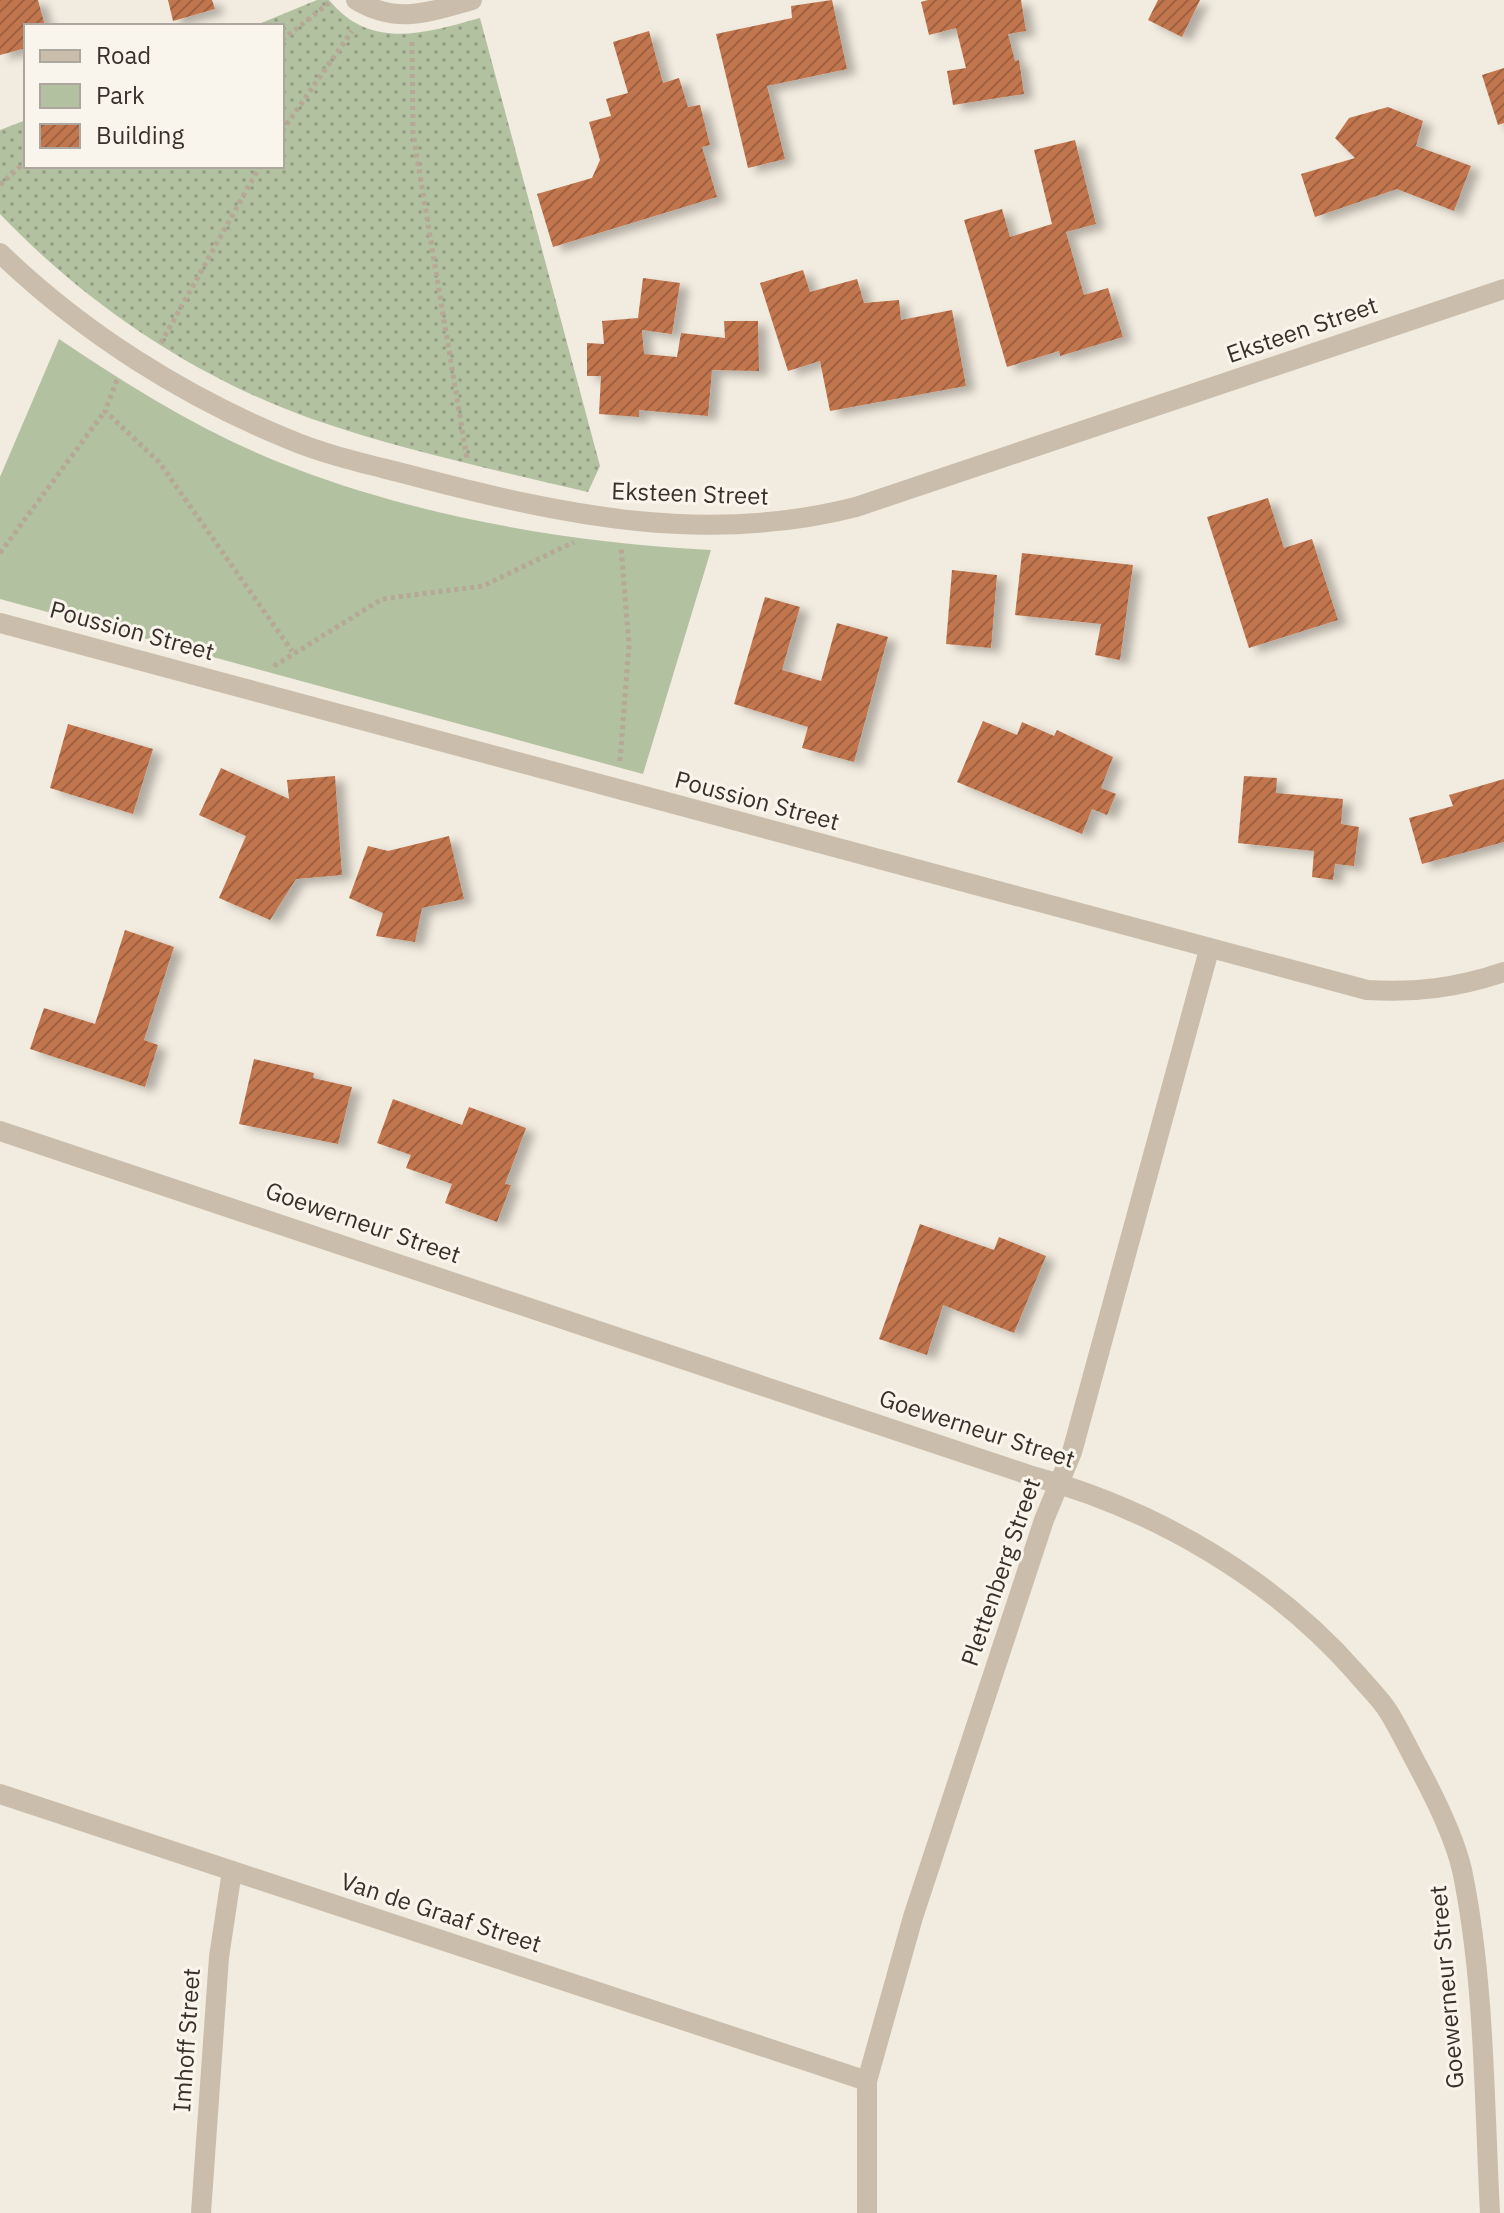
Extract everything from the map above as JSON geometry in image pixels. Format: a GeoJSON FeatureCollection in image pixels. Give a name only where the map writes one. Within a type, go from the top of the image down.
{"type":"FeatureCollection","features":[{"type":"Feature","properties":{"kind":"street"},"geometry":{"type":"LineString","coordinates":[[362,4],[382,14],[411,17],[472,0]]}},
{"type":"Feature","properties":{"kind":"street","name":"Eksteen Street"},"geometry":{"type":"LineString","coordinates":[[0,253],[57,304],[127,354],[289,440],[546,510],[619,520],[738,526],[785,522],[844,510],[1504,289]]}},
{"type":"Feature","properties":{"kind":"street","name":"Poussion Street"},"geometry":{"type":"LineString","coordinates":[[0,623],[1367,990],[1406,993],[1447,989],[1504,972]]}},
{"type":"Feature","properties":{"kind":"street","name":"Plettenberg Street"},"geometry":{"type":"LineString","coordinates":[[867,2213],[867,2081],[913,1917],[1072,1452],[1209,950]]}},
{"type":"Feature","properties":{"kind":"street","name":"Goewerneur Street"},"geometry":{"type":"LineString","coordinates":[[0,1131],[1090,1492],[1178,1535],[1249,1576],[1339,1654],[1387,1709],[1433,1793],[1461,1868],[1478,2012],[1490,2213]]}},
{"type":"Feature","properties":{"kind":"street","name":"Van de Graaf Street"},"geometry":{"type":"LineString","coordinates":[[0,1794],[867,2081]]}},
{"type":"Feature","properties":{"kind":"street","name":"Imhoff Street"},"geometry":{"type":"LineString","coordinates":[[201,2213],[219,1957],[232,1871]]}},
{"type":"Feature","properties":{"kind":"path"},"geometry":{"type":"LineString","coordinates":[[284,38],[332,0]]}},
{"type":"Feature","properties":{"kind":"path"},"geometry":{"type":"LineString","coordinates":[[284,128],[362,4]]}},
{"type":"Feature","properties":{"kind":"path"},"geometry":{"type":"LineString","coordinates":[[411,17],[413,133],[473,491]]}},
{"type":"Feature","properties":{"kind":"path"},"geometry":{"type":"LineString","coordinates":[[0,185],[24,163]]}},
{"type":"Feature","properties":{"kind":"path"},"geometry":{"type":"LineString","coordinates":[[148,367],[259,168]]}},
{"type":"Feature","properties":{"kind":"path"},"geometry":{"type":"LineString","coordinates":[[0,553],[105,411],[127,354]]}},
{"type":"Feature","properties":{"kind":"path"},"geometry":{"type":"LineString","coordinates":[[105,411],[159,462],[292,651]]}},
{"type":"Feature","properties":{"kind":"path"},"geometry":{"type":"LineString","coordinates":[[245,689],[292,651],[382,599],[483,586],[619,520],[629,645],[618,790]]}},
{"type":"Feature","properties":{"kind":"green space"},"geometry":{"type":"Polygon","coordinates":[[[317,0],[329,0],[345,16],[381,32],[419,32],[480,18],[600,466],[588,492],[380,440],[268,402],[184,359],[105,307],[33,247],[0,214],[0,130],[24,121],[24,168],[284,168],[284,24],[259,24],[317,0]]]}},
{"type":"Feature","properties":{"kind":"green space"},"geometry":{"type":"Polygon","coordinates":[[[59,339],[144,394],[203,427],[263,456],[344,486],[500,525],[606,541],[711,550],[643,774],[0,599],[0,477],[59,339]]]}},
{"type":"Feature","properties":{"kind":"building"},"geometry":{"type":"Polygon","coordinates":[[[0,0],[38,0],[44,24],[24,24],[24,49],[0,55],[0,0]]]}},
{"type":"Feature","properties":{"kind":"building"},"geometry":{"type":"Polygon","coordinates":[[[168,0],[212,0],[215,9],[173,21],[168,0]]]}},
{"type":"Feature","properties":{"kind":"building"},"geometry":{"type":"Polygon","coordinates":[[[832,0],[847,69],[767,86],[785,159],[748,168],[716,34],[792,18],[791,6],[832,0]]]}},
{"type":"Feature","properties":{"kind":"building"},"geometry":{"type":"Polygon","coordinates":[[[1021,0],[1026,31],[1008,34],[1015,61],[1019,60],[1024,94],[953,105],[947,71],[966,68],[956,28],[929,35],[921,2],[1021,0]]]}},
{"type":"Feature","properties":{"kind":"building"},"geometry":{"type":"Polygon","coordinates":[[[1158,0],[1200,0],[1182,37],[1148,20],[1158,0]]]}},
{"type":"Feature","properties":{"kind":"building"},"geometry":{"type":"Polygon","coordinates":[[[649,31],[663,83],[679,78],[688,107],[700,105],[710,145],[702,147],[717,197],[553,247],[537,194],[592,178],[600,160],[589,122],[611,116],[606,99],[628,93],[613,42],[649,31]]]}},
{"type":"Feature","properties":{"kind":"building"},"geometry":{"type":"Polygon","coordinates":[[[1504,68],[1504,123],[1498,125],[1482,75],[1504,68]]]}},
{"type":"Feature","properties":{"kind":"building"},"geometry":{"type":"Polygon","coordinates":[[[1388,107],[1423,121],[1416,146],[1471,166],[1454,211],[1397,189],[1315,217],[1301,174],[1355,158],[1335,138],[1349,118],[1388,107]]]}},
{"type":"Feature","properties":{"kind":"building"},"geometry":{"type":"Polygon","coordinates":[[[1075,140],[1096,224],[1066,232],[1084,295],[1108,288],[1123,337],[1060,356],[1059,351],[1007,367],[964,220],[1002,209],[1010,237],[1052,224],[1034,150],[1075,140]]]}},
{"type":"Feature","properties":{"kind":"building"},"geometry":{"type":"Polygon","coordinates":[[[803,270],[810,292],[857,279],[864,303],[899,300],[901,320],[952,310],[966,386],[830,411],[820,361],[788,371],[760,283],[803,270]]]}},
{"type":"Feature","properties":{"kind":"building"},"geometry":{"type":"Polygon","coordinates":[[[643,278],[680,283],[672,334],[642,330],[644,354],[677,357],[681,333],[725,338],[724,321],[758,321],[759,371],[712,370],[708,416],[639,410],[639,417],[599,414],[601,376],[587,376],[587,343],[604,344],[602,321],[638,318],[643,278]]]}},
{"type":"Feature","properties":{"kind":"building"},"geometry":{"type":"Polygon","coordinates":[[[1268,498],[1284,548],[1312,539],[1338,620],[1249,648],[1207,517],[1268,498]]]}},
{"type":"Feature","properties":{"kind":"building"},"geometry":{"type":"Polygon","coordinates":[[[1022,553],[1133,565],[1120,660],[1095,655],[1101,624],[1015,615],[1022,553]]]}},
{"type":"Feature","properties":{"kind":"building"},"geometry":{"type":"Polygon","coordinates":[[[952,570],[997,575],[991,648],[946,644],[952,570]]]}},
{"type":"Feature","properties":{"kind":"building"},"geometry":{"type":"Polygon","coordinates":[[[765,597],[800,607],[782,670],[821,681],[837,623],[888,637],[854,762],[802,748],[808,727],[734,704],[765,597]]]}},
{"type":"Feature","properties":{"kind":"building"},"geometry":{"type":"Polygon","coordinates":[[[983,721],[1017,735],[1022,722],[1054,736],[1057,730],[1113,757],[1101,788],[1116,794],[1107,815],[1092,809],[1082,834],[957,782],[983,721]]]}},
{"type":"Feature","properties":{"kind":"building"},"geometry":{"type":"Polygon","coordinates":[[[68,724],[153,749],[133,814],[50,788],[68,724]]]}},
{"type":"Feature","properties":{"kind":"building"},"geometry":{"type":"Polygon","coordinates":[[[221,768],[289,799],[287,780],[335,776],[342,875],[296,879],[270,920],[219,898],[246,836],[199,815],[221,768]]]}},
{"type":"Feature","properties":{"kind":"building"},"geometry":{"type":"Polygon","coordinates":[[[1244,776],[1277,778],[1276,793],[1343,799],[1341,824],[1359,827],[1354,866],[1335,864],[1333,880],[1312,877],[1314,851],[1238,843],[1244,776]]]}},
{"type":"Feature","properties":{"kind":"building"},"geometry":{"type":"Polygon","coordinates":[[[1504,779],[1504,842],[1422,864],[1409,818],[1453,806],[1449,795],[1504,779]]]}},
{"type":"Feature","properties":{"kind":"building"},"geometry":{"type":"Polygon","coordinates":[[[449,836],[464,899],[422,908],[415,942],[376,936],[383,913],[349,898],[368,846],[388,851],[449,836]]]}},
{"type":"Feature","properties":{"kind":"building"},"geometry":{"type":"Polygon","coordinates":[[[125,930],[174,947],[144,1040],[158,1045],[145,1087],[30,1049],[44,1008],[95,1024],[125,930]]]}},
{"type":"Feature","properties":{"kind":"building"},"geometry":{"type":"Polygon","coordinates":[[[254,1059],[314,1073],[313,1078],[352,1087],[338,1144],[239,1124],[254,1059]]]}},
{"type":"Feature","properties":{"kind":"building"},"geometry":{"type":"Polygon","coordinates":[[[393,1099],[462,1125],[469,1107],[526,1128],[505,1184],[511,1185],[497,1222],[445,1203],[452,1184],[406,1168],[411,1155],[377,1143],[393,1099]]]}},
{"type":"Feature","properties":{"kind":"building"},"geometry":{"type":"Polygon","coordinates":[[[920,1224],[994,1250],[999,1237],[1046,1256],[1014,1333],[943,1305],[927,1355],[879,1339],[920,1224]]]}}]}
